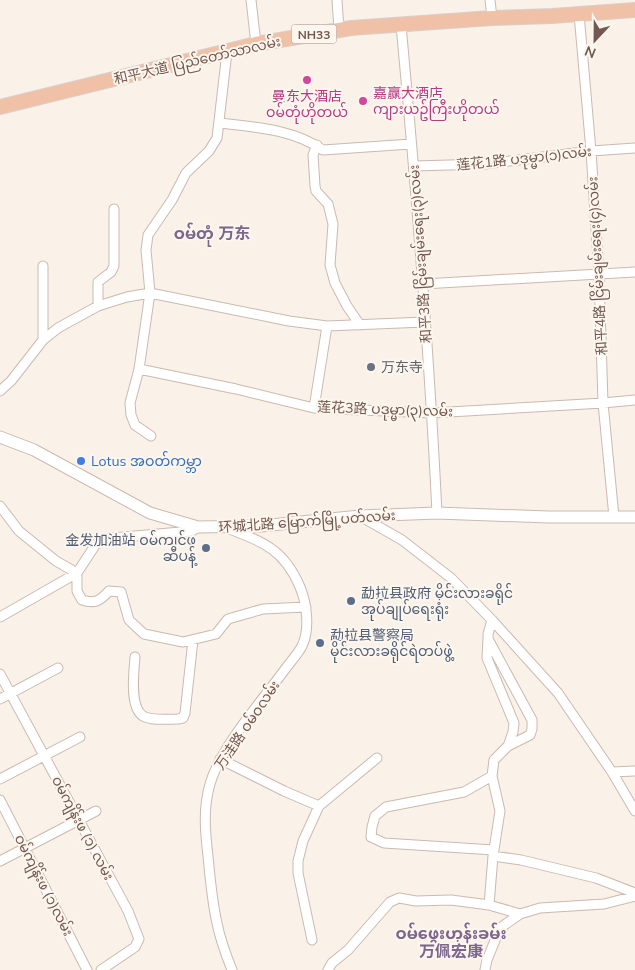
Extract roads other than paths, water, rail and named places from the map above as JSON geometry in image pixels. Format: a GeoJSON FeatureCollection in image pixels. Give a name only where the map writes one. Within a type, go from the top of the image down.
{"type":"FeatureCollection","features":[{"type":"Feature","properties":{"kind":"highway","name":"和平大道 ပြည်တော်သာလမ်း"},"geometry":{"type":"LineString","coordinates":[[0,107],[256,44],[339,30],[492,18],[635,10]]}},
{"type":"Feature","properties":{"kind":"street"},"geometry":{"type":"LineString","coordinates":[[251,0],[256,44]]}},
{"type":"Feature","properties":{"kind":"street"},"geometry":{"type":"LineString","coordinates":[[338,0],[339,30]]}},
{"type":"Feature","properties":{"kind":"street"},"geometry":{"type":"LineString","coordinates":[[490,0],[492,18]]}},
{"type":"Feature","properties":{"kind":"street","name":"和平4路 ငြိမ်းချမ်းရေး(၄)လမ်း"},"geometry":{"type":"LineString","coordinates":[[579,14],[599,275],[603,403],[614,518]]}},
{"type":"Feature","properties":{"kind":"street","name":"和平3路 ငြိမ်းချမ်းရေး(၃)လမ်း"},"geometry":{"type":"LineString","coordinates":[[401,25],[423,284],[437,513]]}},
{"type":"Feature","properties":{"kind":"street"},"geometry":{"type":"LineString","coordinates":[[151,436],[135,425],[131,415],[130,403],[139,369],[150,293],[146,250],[148,236],[172,200],[186,173],[209,151],[218,138],[226,52]]}},
{"type":"Feature","properties":{"kind":"street"},"geometry":{"type":"LineString","coordinates":[[219,123],[275,129],[317,145],[323,150],[411,144]]}},
{"type":"Feature","properties":{"kind":"street"},"geometry":{"type":"LineString","coordinates":[[317,145],[313,154],[314,186],[328,204],[333,224],[330,265],[335,283],[360,325]]}},
{"type":"Feature","properties":{"kind":"street","name":"莲花1路 ပဒုမ္မာ(၁)လမ်း"},"geometry":{"type":"LineString","coordinates":[[414,166],[485,164],[591,151],[635,148]]}},
{"type":"Feature","properties":{"kind":"street"},"geometry":{"type":"LineString","coordinates":[[98,306],[98,282],[111,272],[114,266],[114,209]]}},
{"type":"Feature","properties":{"kind":"street"},"geometry":{"type":"LineString","coordinates":[[43,266],[43,340]]}},
{"type":"Feature","properties":{"kind":"street"},"geometry":{"type":"LineString","coordinates":[[423,284],[635,272]]}},
{"type":"Feature","properties":{"kind":"street"},"geometry":{"type":"LineString","coordinates":[[0,391],[11,381],[43,340],[58,328],[98,306],[127,297],[150,293],[289,321],[327,326],[425,322]]}},
{"type":"Feature","properties":{"kind":"street"},"geometry":{"type":"LineString","coordinates":[[314,408],[327,326]]}},
{"type":"Feature","properties":{"kind":"street","name":"莲花3路 ပဒုမ္မာ(၃)လမ်း"},"geometry":{"type":"LineString","coordinates":[[139,369],[236,389],[314,408],[432,413],[635,400]]}},
{"type":"Feature","properties":{"kind":"street","name":"环城北路 မြောက်မြို့ပတ်လမ်း"},"geometry":{"type":"LineString","coordinates":[[0,437],[34,450],[150,513],[198,527],[261,526],[360,516],[437,513],[548,517],[635,517]]}},
{"type":"Feature","properties":{"kind":"street"},"geometry":{"type":"LineString","coordinates":[[0,506],[19,530],[56,561],[77,573]]}},
{"type":"Feature","properties":{"kind":"street"},"geometry":{"type":"LineString","coordinates":[[360,516],[402,540],[452,578],[492,620],[558,693],[612,772],[635,811]]}},
{"type":"Feature","properties":{"kind":"street","name":"万洼路 ဝမ်ဝလမ်း"},"geometry":{"type":"LineString","coordinates":[[222,526],[256,539],[277,552],[296,578],[306,607],[306,626],[302,646],[220,759],[209,786],[205,806],[205,826],[216,922],[232,970]]}},
{"type":"Feature","properties":{"kind":"street"},"geometry":{"type":"LineString","coordinates":[[0,617],[77,573],[96,544],[112,538],[192,531],[198,527]]}},
{"type":"Feature","properties":{"kind":"street"},"geometry":{"type":"LineString","coordinates":[[77,573],[77,591],[82,600],[91,602],[102,598],[109,591],[121,592],[129,620],[144,634],[183,642],[216,634],[228,619],[263,609],[306,607]]}},
{"type":"Feature","properties":{"kind":"street"},"geometry":{"type":"LineString","coordinates":[[492,620],[488,634],[487,658],[514,723],[508,746]]}},
{"type":"Feature","properties":{"kind":"street"},"geometry":{"type":"LineString","coordinates":[[488,639],[532,720],[530,735],[508,746],[494,760],[492,776],[500,811],[493,853],[489,905]]}},
{"type":"Feature","properties":{"kind":"street"},"geometry":{"type":"LineString","coordinates":[[135,657],[133,684],[137,710],[150,718],[182,718],[185,713],[192,640]]}},
{"type":"Feature","properties":{"kind":"street"},"geometry":{"type":"LineString","coordinates":[[0,699],[58,668]]}},
{"type":"Feature","properties":{"kind":"street","name":"ဝမ်ကျိန်းဖ (၁) လမ်း"},"geometry":{"type":"LineString","coordinates":[[0,674],[128,912],[139,939],[135,947],[101,970]]}},
{"type":"Feature","properties":{"kind":"street"},"geometry":{"type":"LineString","coordinates":[[0,779],[80,737]]}},
{"type":"Feature","properties":{"kind":"street"},"geometry":{"type":"LineString","coordinates":[[312,940],[298,872],[298,861],[303,841],[319,806],[377,758]]}},
{"type":"Feature","properties":{"kind":"street"},"geometry":{"type":"LineString","coordinates":[[220,759],[319,806]]}},
{"type":"Feature","properties":{"kind":"street"},"geometry":{"type":"LineString","coordinates":[[612,772],[635,771]]}},
{"type":"Feature","properties":{"kind":"street"},"geometry":{"type":"LineString","coordinates":[[492,776],[464,792],[386,807],[375,816],[371,837],[384,843],[493,853],[596,878],[635,894]]}},
{"type":"Feature","properties":{"kind":"street","name":"ဝမ်ကျိန်းဖ (၁)လမ်း"},"geometry":{"type":"LineString","coordinates":[[0,800],[87,970]]}},
{"type":"Feature","properties":{"kind":"street"},"geometry":{"type":"LineString","coordinates":[[0,861],[96,811]]}},
{"type":"Feature","properties":{"kind":"street"},"geometry":{"type":"LineString","coordinates":[[485,970],[500,928],[520,914],[540,908],[604,904],[635,894]]}},
{"type":"Feature","properties":{"kind":"street"},"geometry":{"type":"LineString","coordinates":[[328,970],[332,963],[348,950],[390,902],[398,898],[416,901],[451,900],[489,905],[520,914]]}},
{"type":"Feature","properties":{"kind":"place","name":"曼东大酒店 ဝမ်တုံဟိုတယ်"},"geometry":{"type":"Point","coordinates":[307,80]}},
{"type":"Feature","properties":{"kind":"place","name":"嘉赢大酒店 ကျားယဥ်ကြီးဟိုတယ်"},"geometry":{"type":"Point","coordinates":[363,101]}},
{"type":"Feature","properties":{"kind":"place","name":"万东寺"},"geometry":{"type":"Point","coordinates":[371,367]}},
{"type":"Feature","properties":{"kind":"place","name":"Lotus အဝတ်ကမ္ဘာ"},"geometry":{"type":"Point","coordinates":[81,461]}},
{"type":"Feature","properties":{"kind":"place","name":"金发加油站 ဝမ်ကျင်ဖ ဆီပန့်"},"geometry":{"type":"Point","coordinates":[206,548]}},
{"type":"Feature","properties":{"kind":"place","name":"勐拉县政府 မိုင်းလားခရိုင် အုပ်ချုပ်ရေးရုံး"},"geometry":{"type":"Point","coordinates":[351,601]}},
{"type":"Feature","properties":{"kind":"place","name":"勐拉县警察局 မိုင်းလားခရိုင်ရဲတပ်ဖွဲ့"},"geometry":{"type":"Point","coordinates":[320,643]}},
{"type":"Feature","properties":{"kind":"district","name":"ဝမ်တုံ 万东"},"geometry":{"type":"Point","coordinates":[212,233]}},
{"type":"Feature","properties":{"kind":"district","name":"ဝမ်ဖွေးဟုန်းခမ်း 万佩宏康"},"geometry":{"type":"Point","coordinates":[451,942]}}]}
